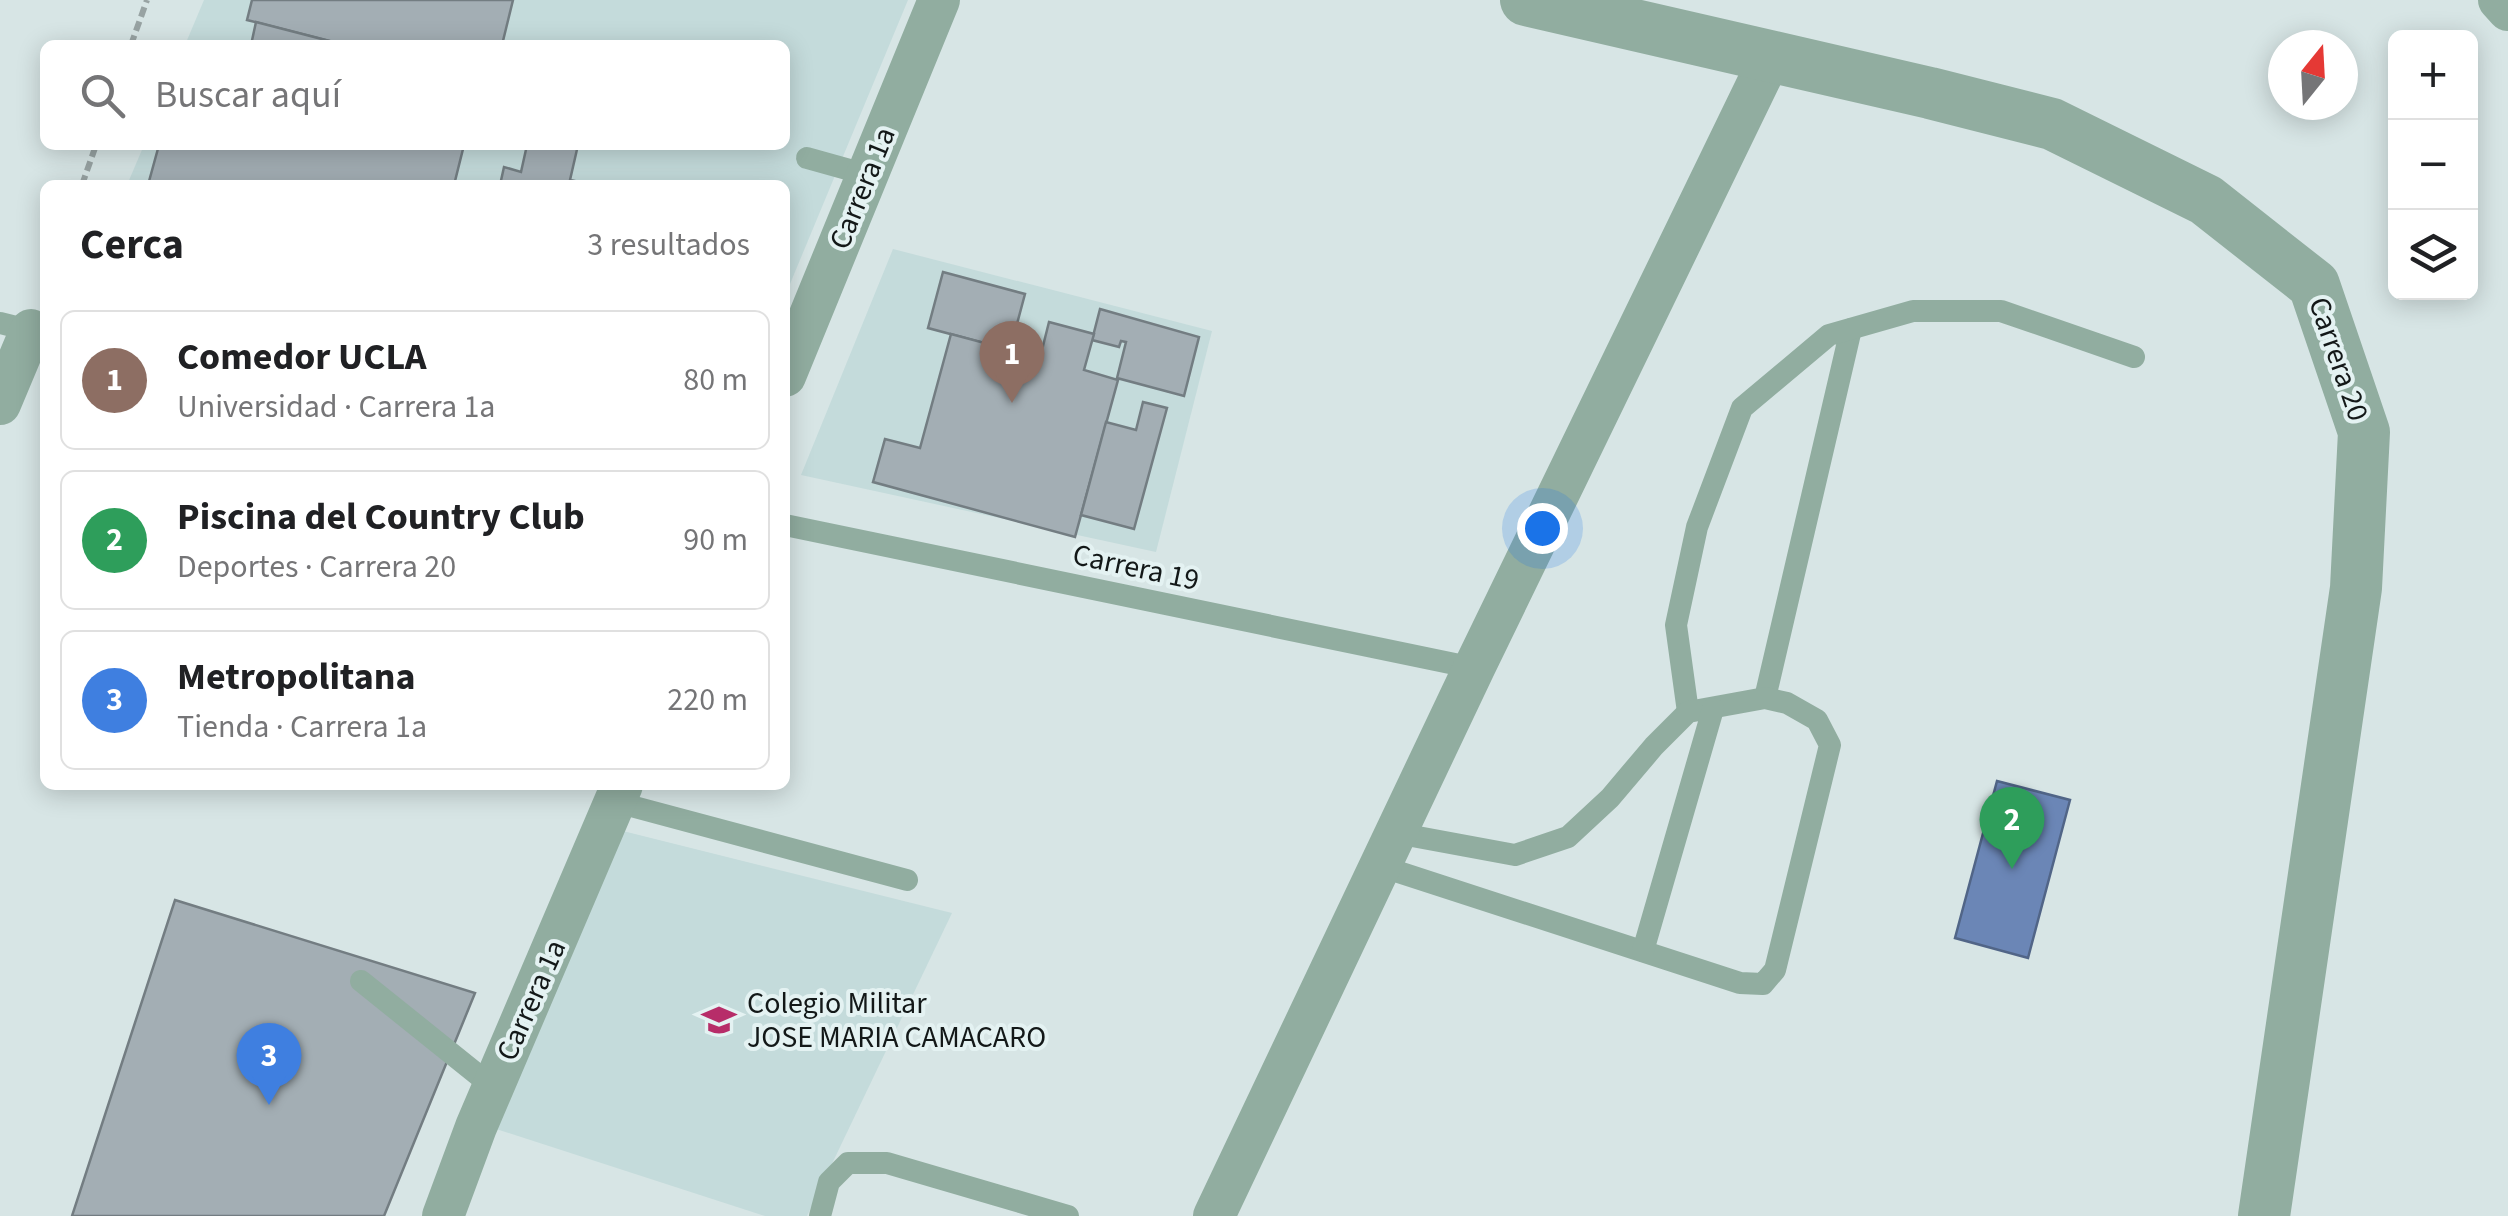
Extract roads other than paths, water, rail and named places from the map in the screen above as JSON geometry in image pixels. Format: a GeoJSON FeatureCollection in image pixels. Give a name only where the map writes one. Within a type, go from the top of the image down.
{"type":"FeatureCollection","features":[{"type":"Feature","properties":{"kind":"street","name":"Carrera 1a"},"geometry":{"type":"LineString","coordinates":[[790,364],[940,0]]}},
{"type":"Feature","properties":{"kind":"street","name":"Carrera 20"},"geometry":{"type":"LineString","coordinates":[[1526,0],[2052,124],[2206,200],[2314,285],[2364,432],[2356,588],[2264,1216]]}},
{"type":"Feature","properties":{"kind":"street"},"geometry":{"type":"LineString","coordinates":[[2499,0],[2508,10]]}},
{"type":"Feature","properties":{"kind":"street"},"geometry":{"type":"LineString","coordinates":[[1214,1216],[1770,56]]}},
{"type":"Feature","properties":{"kind":"street"},"geometry":{"type":"LineString","coordinates":[[0,404],[25,329]]}},
{"type":"Feature","properties":{"kind":"street","name":"Carrera 1a"},"geometry":{"type":"LineString","coordinates":[[442,1216],[619,793]]}},
{"type":"Feature","properties":{"kind":"lane"},"geometry":{"type":"LineString","coordinates":[[807,158],[868,174]]}},
{"type":"Feature","properties":{"kind":"lane"},"geometry":{"type":"LineString","coordinates":[[1688,712],[1676,625],[1697,528],[1742,408],[1829,335],[1913,311],[2001,311],[2134,357]]}},
{"type":"Feature","properties":{"kind":"lane"},"geometry":{"type":"LineString","coordinates":[[1765,698],[1851,329]]}},
{"type":"Feature","properties":{"kind":"lane","name":"Carrera 19"},"geometry":{"type":"LineString","coordinates":[[790,526],[1474,668]]}},
{"type":"Feature","properties":{"kind":"lane"},"geometry":{"type":"LineString","coordinates":[[1765,698],[1787,703],[1817,720],[1830,745],[1775,970],[1764,984],[1740,983],[1643,951],[1388,850],[1514,855],[1568,837],[1610,798],[1688,712],[1765,698]]}},
{"type":"Feature","properties":{"kind":"lane"},"geometry":{"type":"LineString","coordinates":[[1643,951],[1712,709]]}},
{"type":"Feature","properties":{"kind":"lane"},"geometry":{"type":"LineString","coordinates":[[619,793],[907,880]]}},
{"type":"Feature","properties":{"kind":"lane"},"geometry":{"type":"LineString","coordinates":[[361,981],[493,1087]]}},
{"type":"Feature","properties":{"kind":"lane"},"geometry":{"type":"LineString","coordinates":[[820,1216],[829,1182],[848,1163],[887,1163],[1068,1216]]}},
{"type":"Feature","properties":{"kind":"water"},"geometry":{"type":"Polygon","coordinates":[[[1997,781],[2070,800],[2028,958],[1955,938],[1997,781]]]}},
{"type":"Feature","properties":{"kind":"place","name":"Comedor UCLA"},"geometry":{"type":"Point","coordinates":[1012,403]}},
{"type":"Feature","properties":{"kind":"place","name":"Piscina del Country Club"},"geometry":{"type":"Point","coordinates":[2012,869]}},
{"type":"Feature","properties":{"kind":"place","name":"Colegio Militar JOSE MARIA CAMACARO"},"geometry":{"type":"Point","coordinates":[719,1020]}},
{"type":"Feature","properties":{"kind":"place","name":"Metropolitana"},"geometry":{"type":"Point","coordinates":[269,1105]}}]}
